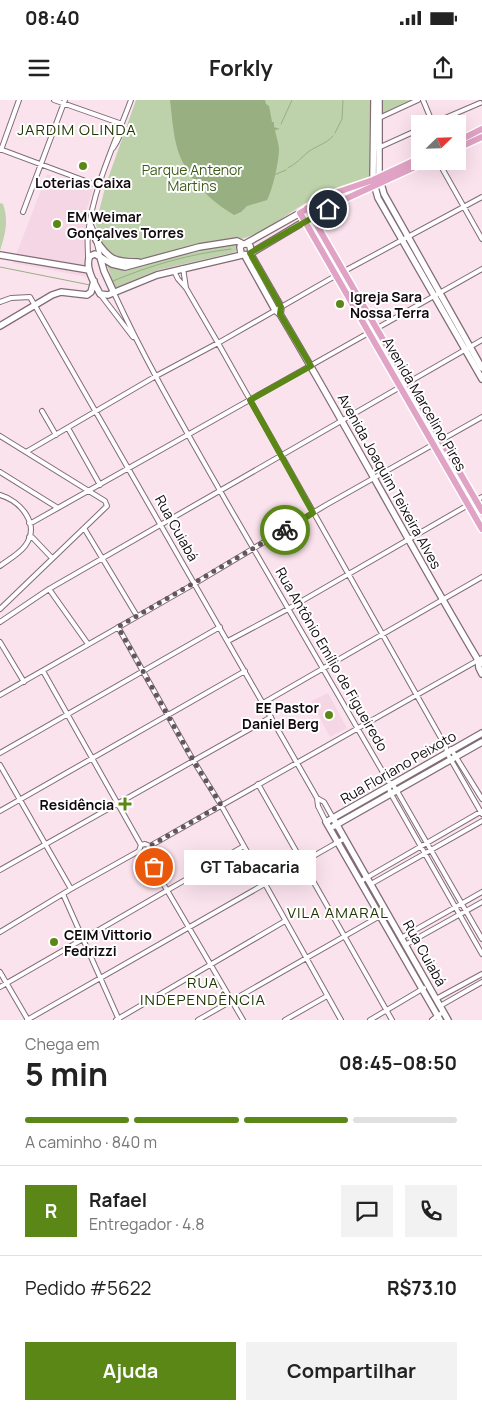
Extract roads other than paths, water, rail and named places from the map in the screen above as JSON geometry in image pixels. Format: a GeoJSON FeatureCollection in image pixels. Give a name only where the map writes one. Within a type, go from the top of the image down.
{"type":"FeatureCollection","features":[{"type":"Feature","properties":{"kind":"main road"},"geometry":{"type":"LineString","coordinates":[[466,136],[482,129]]}},
{"type":"Feature","properties":{"kind":"main road"},"geometry":{"type":"LineString","coordinates":[[466,144],[482,137]]}},
{"type":"Feature","properties":{"kind":"main road"},"geometry":{"type":"LineString","coordinates":[[305,221],[411,163]]}},
{"type":"Feature","properties":{"kind":"main road"},"geometry":{"type":"LineString","coordinates":[[300,213],[332,194],[377,182],[411,168]]}},
{"type":"Feature","properties":{"kind":"main road","name":"Avenida Marcelino Pires"},"geometry":{"type":"LineString","coordinates":[[307,208],[441,440],[479,499],[482,511]]}},
{"type":"Feature","properties":{"kind":"main road","name":"Avenida Marcelino Pires"},"geometry":{"type":"LineString","coordinates":[[300,213],[482,530]]}},
{"type":"Feature","properties":{"kind":"street"},"geometry":{"type":"LineString","coordinates":[[19,100],[0,150],[100,186]]}},
{"type":"Feature","properties":{"kind":"street"},"geometry":{"type":"LineString","coordinates":[[54,100],[122,124]]}},
{"type":"Feature","properties":{"kind":"street","name":"Rua Antônio Emílio de Figueiredo"},"geometry":{"type":"LineString","coordinates":[[131,100],[100,186],[88,233],[88,257],[89,270],[100,294],[137,340]]}},
{"type":"Feature","properties":{"kind":"street"},"geometry":{"type":"LineString","coordinates":[[374,100],[378,198],[437,294],[482,379]]}},
{"type":"Feature","properties":{"kind":"street"},"geometry":{"type":"LineString","coordinates":[[376,118],[379,100]]}},
{"type":"Feature","properties":{"kind":"street"},"geometry":{"type":"LineString","coordinates":[[376,118],[418,100]]}},
{"type":"Feature","properties":{"kind":"street"},"geometry":{"type":"LineString","coordinates":[[423,100],[429,115]]}},
{"type":"Feature","properties":{"kind":"street"},"geometry":{"type":"LineString","coordinates":[[23,212],[64,102]]}},
{"type":"Feature","properties":{"kind":"street"},"geometry":{"type":"LineString","coordinates":[[453,115],[480,103]]}},
{"type":"Feature","properties":{"kind":"street"},"geometry":{"type":"LineString","coordinates":[[376,149],[411,133]]}},
{"type":"Feature","properties":{"kind":"street"},"geometry":{"type":"LineString","coordinates":[[443,170],[482,239]]}},
{"type":"Feature","properties":{"kind":"street"},"geometry":{"type":"LineString","coordinates":[[26,452],[156,376],[279,310],[343,271],[482,197]]}},
{"type":"Feature","properties":{"kind":"street"},"geometry":{"type":"LineString","coordinates":[[247,254],[239,250],[244,244],[300,213]]}},
{"type":"Feature","properties":{"kind":"street"},"geometry":{"type":"LineString","coordinates":[[100,294],[108,295],[114,293],[157,275],[247,254],[305,221]]}},
{"type":"Feature","properties":{"kind":"street","name":"Rua Antônio Emílio de Figueiredo"},"geometry":{"type":"LineString","coordinates":[[90,225],[104,271],[156,376],[322,669],[390,784],[397,791],[482,939]]}},
{"type":"Feature","properties":{"kind":"street"},"geometry":{"type":"LineString","coordinates":[[96,240],[102,250],[113,260],[120,262],[140,262],[227,242],[237,241],[244,244]]}},
{"type":"Feature","properties":{"kind":"street","name":"Avenida Joaquim Teixeira Alves"},"geometry":{"type":"LineString","coordinates":[[244,244],[250,246],[247,254],[342,419],[442,600],[481,661],[478,668],[482,674]]}},
{"type":"Feature","properties":{"kind":"street"},"geometry":{"type":"LineString","coordinates":[[88,257],[95,254],[118,266],[133,266],[140,262]]}},
{"type":"Feature","properties":{"kind":"street"},"geometry":{"type":"LineString","coordinates":[[0,255],[89,270]]}},
{"type":"Feature","properties":{"kind":"street"},"geometry":{"type":"LineString","coordinates":[[183,268],[186,288]]}},
{"type":"Feature","properties":{"kind":"street"},"geometry":{"type":"LineString","coordinates":[[29,523],[482,269]]}},
{"type":"Feature","properties":{"kind":"street"},"geometry":{"type":"LineString","coordinates":[[174,271],[218,343],[382,635],[451,753],[482,813],[361,882]]}},
{"type":"Feature","properties":{"kind":"street"},"geometry":{"type":"LineString","coordinates":[[178,279],[185,276]]}},
{"type":"Feature","properties":{"kind":"street"},"geometry":{"type":"LineString","coordinates":[[0,326],[52,295],[61,292],[85,295],[91,292],[94,281]]}},
{"type":"Feature","properties":{"kind":"street","name":"Rua Cuiabá"},"geometry":{"type":"LineString","coordinates":[[0,302],[11,298],[30,297],[317,798],[318,806],[326,822],[430,1003],[440,1016],[448,1020]]}},
{"type":"Feature","properties":{"kind":"street"},"geometry":{"type":"LineString","coordinates":[[0,622],[49,589],[482,340]]}},
{"type":"Feature","properties":{"kind":"street"},"geometry":{"type":"LineString","coordinates":[[467,348],[482,368]]}},
{"type":"Feature","properties":{"kind":"street"},"geometry":{"type":"LineString","coordinates":[[42,411],[56,434]]}},
{"type":"Feature","properties":{"kind":"street"},"geometry":{"type":"LineString","coordinates":[[0,695],[482,417]]}},
{"type":"Feature","properties":{"kind":"street"},"geometry":{"type":"LineString","coordinates":[[68,428],[100,484]]}},
{"type":"Feature","properties":{"kind":"street"},"geometry":{"type":"LineString","coordinates":[[0,436],[107,504],[0,609]]}},
{"type":"Feature","properties":{"kind":"street"},"geometry":{"type":"LineString","coordinates":[[0,472],[58,508]]}},
{"type":"Feature","properties":{"kind":"street"},"geometry":{"type":"LineString","coordinates":[[0,495],[22,507],[29,523],[29,537],[22,549],[0,566]]}},
{"type":"Feature","properties":{"kind":"street"},"geometry":{"type":"LineString","coordinates":[[228,642],[479,499]]}},
{"type":"Feature","properties":{"kind":"street"},"geometry":{"type":"LineString","coordinates":[[84,528],[137,616]]}},
{"type":"Feature","properties":{"kind":"street"},"geometry":{"type":"LineString","coordinates":[[29,537],[32,537],[52,558]]}},
{"type":"Feature","properties":{"kind":"street"},"geometry":{"type":"LineString","coordinates":[[263,703],[482,577]]}},
{"type":"Feature","properties":{"kind":"street"},"geometry":{"type":"LineString","coordinates":[[49,589],[88,644]]}},
{"type":"Feature","properties":{"kind":"street"},"geometry":{"type":"LineString","coordinates":[[118,627],[168,717],[221,805],[341,1020]]}},
{"type":"Feature","properties":{"kind":"street"},"geometry":{"type":"LineString","coordinates":[[0,752],[220,627]]}},
{"type":"Feature","properties":{"kind":"street"},"geometry":{"type":"LineString","coordinates":[[0,642],[24,682]]}},
{"type":"Feature","properties":{"kind":"street"},"geometry":{"type":"LineString","coordinates":[[141,845],[150,846],[481,661]]}},
{"type":"Feature","properties":{"kind":"street"},"geometry":{"type":"LineString","coordinates":[[0,932],[139,851],[141,845],[43,671]]}},
{"type":"Feature","properties":{"kind":"street"},"geometry":{"type":"LineString","coordinates":[[0,812],[245,671]]}},
{"type":"Feature","properties":{"kind":"street"},"geometry":{"type":"LineString","coordinates":[[0,870],[271,717]]}},
{"type":"Feature","properties":{"kind":"street","name":"Rua Floriano Peixoto"},"geometry":{"type":"LineString","coordinates":[[326,822],[335,821],[397,791],[482,733]]}},
{"type":"Feature","properties":{"kind":"street","name":"Rua Floriano Peixoto"},"geometry":{"type":"LineString","coordinates":[[330,828],[335,821],[390,784],[451,753],[482,742]]}},
{"type":"Feature","properties":{"kind":"street"},"geometry":{"type":"LineString","coordinates":[[451,753],[482,798]]}},
{"type":"Feature","properties":{"kind":"street"},"geometry":{"type":"LineString","coordinates":[[0,765],[71,889]]}},
{"type":"Feature","properties":{"kind":"street"},"geometry":{"type":"LineString","coordinates":[[258,784],[392,1020]]}},
{"type":"Feature","properties":{"kind":"street","name":"Rua Antônio Emílio de Figueiredo"},"geometry":{"type":"LineString","coordinates":[[390,784],[391,794],[482,954]]}},
{"type":"Feature","properties":{"kind":"street","name":"Rua Cuiabá"},"geometry":{"type":"LineString","coordinates":[[317,798],[324,802],[406,945],[440,1006],[440,1016]]}},
{"type":"Feature","properties":{"kind":"street"},"geometry":{"type":"LineString","coordinates":[[364,888],[482,820]]}},
{"type":"Feature","properties":{"kind":"street"},"geometry":{"type":"LineString","coordinates":[[0,972],[28,1020],[345,838]]}},
{"type":"Feature","properties":{"kind":"street"},"geometry":{"type":"LineString","coordinates":[[147,856],[151,851],[150,846]]}},
{"type":"Feature","properties":{"kind":"street"},"geometry":{"type":"LineString","coordinates":[[0,988],[244,846]]}},
{"type":"Feature","properties":{"kind":"street"},"geometry":{"type":"LineString","coordinates":[[139,851],[142,855],[147,856],[168,890],[243,1020]]}},
{"type":"Feature","properties":{"kind":"street"},"geometry":{"type":"LineString","coordinates":[[395,942],[482,892]]}},
{"type":"Feature","properties":{"kind":"street"},"geometry":{"type":"LineString","coordinates":[[63,894],[118,1020],[285,921]]}},
{"type":"Feature","properties":{"kind":"street"},"geometry":{"type":"LineString","coordinates":[[399,949],[482,902]]}},
{"type":"Feature","properties":{"kind":"street"},"geometry":{"type":"LineString","coordinates":[[198,1020],[387,912]]}},
{"type":"Feature","properties":{"kind":"street"},"geometry":{"type":"LineString","coordinates":[[430,1003],[482,974]]}},
{"type":"Feature","properties":{"kind":"street"},"geometry":{"type":"LineString","coordinates":[[440,1006],[482,982]]}},
{"type":"Feature","properties":{"kind":"street"},"geometry":{"type":"LineString","coordinates":[[370,1020],[428,985]]}},
{"type":"Feature","properties":{"kind":"street"},"geometry":{"type":"LineString","coordinates":[[284,1020],[327,996]]}},
{"type":"Feature","properties":{"kind":"street"},"geometry":{"type":"LineString","coordinates":[[432,1020],[440,1016]]}},
{"type":"Feature","properties":{"kind":"waterway"},"geometry":{"type":"LineString","coordinates":[[281,124],[292,100]]}},
{"type":"Feature","properties":{"kind":"waterway"},"geometry":{"type":"LineString","coordinates":[[335,133],[342,119],[343,100]]}},
{"type":"Feature","properties":{"kind":"waterway"},"geometry":{"type":"LineString","coordinates":[[288,168],[333,136]]}},
{"type":"Feature","properties":{"kind":"waterway"},"geometry":{"type":"LineString","coordinates":[[274,175],[286,170]]}},
{"type":"Feature","properties":{"kind":"waterway"},"geometry":{"type":"LineString","coordinates":[[254,242],[264,237]]}},
{"type":"Feature","properties":{"kind":"waterway"},"geometry":{"type":"LineString","coordinates":[[113,281],[171,261],[231,249]]}},
{"type":"Feature","properties":{"kind":"waterway"},"geometry":{"type":"LineString","coordinates":[[0,267],[90,285]]}},
{"type":"Feature","properties":{"kind":"place","name":"Loterias Caixa"},"geometry":{"type":"Point","coordinates":[83,166]}},
{"type":"Feature","properties":{"kind":"place","name":"EM Weimar Gonçalves Torres"},"geometry":{"type":"Point","coordinates":[57,224]}},
{"type":"Feature","properties":{"kind":"place","name":"Igreja Sara Nossa Terra"},"geometry":{"type":"Point","coordinates":[340,304]}},
{"type":"Feature","properties":{"kind":"place","name":"EE Pastor Daniel Berg"},"geometry":{"type":"Point","coordinates":[329,715]}},
{"type":"Feature","properties":{"kind":"place","name":"Residência"},"geometry":{"type":"Point","coordinates":[125,804]}},
{"type":"Feature","properties":{"kind":"place","name":"GT Tabacaria"},"geometry":{"type":"Point","coordinates":[154,867]}},
{"type":"Feature","properties":{"kind":"place","name":"CEIM Vittorio Fedrizzi"},"geometry":{"type":"Point","coordinates":[54,942]}},
{"type":"Feature","properties":{"kind":"district","name":"JARDIM OLINDA"},"geometry":{"type":"Point","coordinates":[77,129]}},
{"type":"Feature","properties":{"kind":"district","name":"VILA AMARAL"},"geometry":{"type":"Point","coordinates":[338,912]}},
{"type":"Feature","properties":{"kind":"district","name":"RUA INDEPENDÊNCIA"},"geometry":{"type":"Point","coordinates":[203,990]}},
{"type":"Feature","properties":{"kind":"park label","name":"Parque Antenor Martins"},"geometry":{"type":"Point","coordinates":[192,178]}}]}
